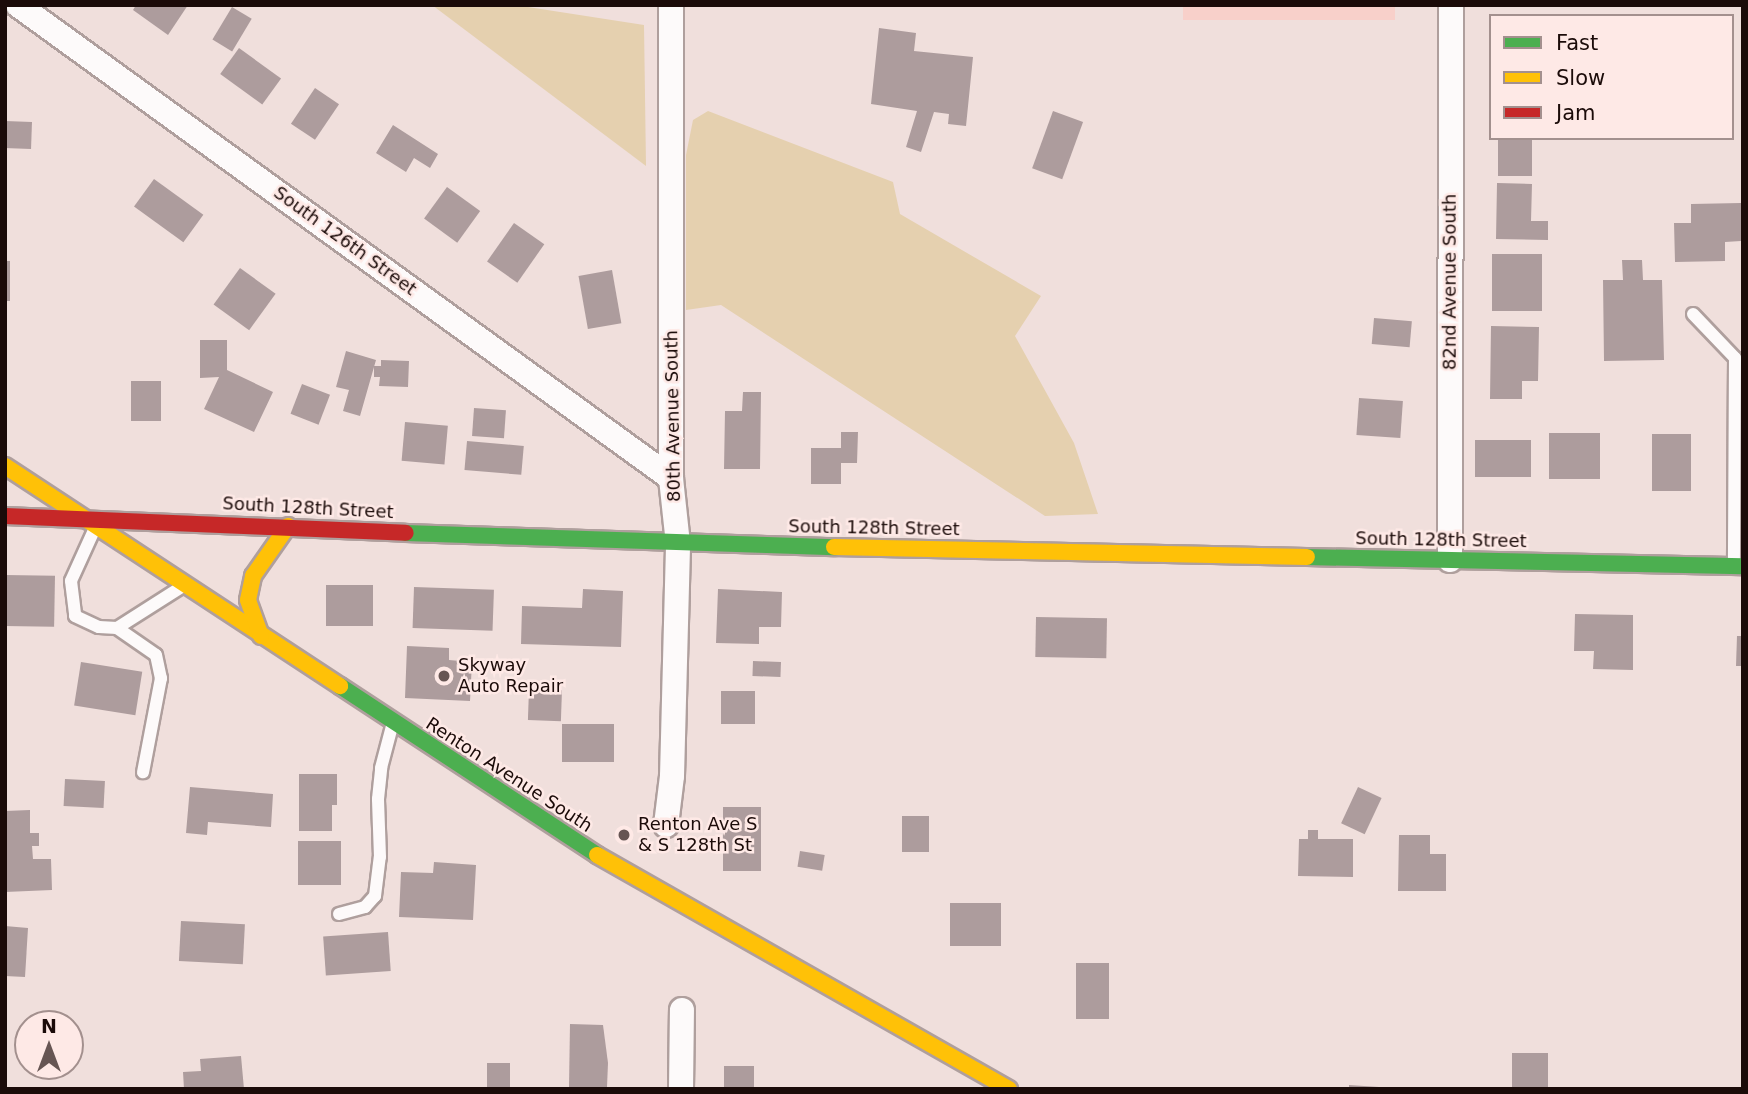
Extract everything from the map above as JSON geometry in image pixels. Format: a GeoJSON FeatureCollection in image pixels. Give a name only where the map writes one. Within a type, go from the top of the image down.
{"type":"FeatureCollection","features":[{"type":"Feature","properties":{"kind":"street","name":"South 126th Street"},"geometry":{"type":"LineString","coordinates":[[18,5],[671,478]]}},
{"type":"Feature","properties":{"kind":"street","name":"80th Avenue South"},"geometry":{"type":"LineString","coordinates":[[666,825],[672,776],[678,544],[671,478],[671,5]]}},
{"type":"Feature","properties":{"kind":"street","name":"82nd Avenue South"},"geometry":{"type":"LineString","coordinates":[[1450,560],[1451,5]]}},
{"type":"Feature","properties":{"kind":"street","name":"Renton Avenue South"},"geometry":{"type":"LineString","coordinates":[[5,466],[610,864],[1009,1089]]}},
{"type":"Feature","properties":{"kind":"street","name":"South 128th Street"},"geometry":{"type":"LineString","coordinates":[[5,516],[678,544],[1739,566]]}},
{"type":"Feature","properties":{"kind":"street"},"geometry":{"type":"LineString","coordinates":[[261,636],[248,600],[253,576],[288,526]]}},
{"type":"Feature","properties":{"kind":"street"},"geometry":{"type":"LineString","coordinates":[[681,1089],[682,1010]]}},
{"type":"Feature","properties":{"kind":"lane"},"geometry":{"type":"LineString","coordinates":[[1693,314],[1735,358],[1739,566]]}},
{"type":"Feature","properties":{"kind":"lane"},"geometry":{"type":"LineString","coordinates":[[95,527],[71,582],[75,616],[99,627],[117,628],[156,655],[161,678],[143,772]]}},
{"type":"Feature","properties":{"kind":"lane"},"geometry":{"type":"LineString","coordinates":[[117,628],[184,585]]}},
{"type":"Feature","properties":{"kind":"lane"},"geometry":{"type":"LineString","coordinates":[[339,914],[365,907],[375,895],[379,879],[381,768],[393,722]]}},
{"type":"Feature","properties":{"kind":"shaded area"},"geometry":{"type":"Polygon","coordinates":[[[432,5],[515,5],[644,25],[646,166],[432,5]]]}},
{"type":"Feature","properties":{"kind":"shaded area"},"geometry":{"type":"Polygon","coordinates":[[[1183,5],[1395,5],[1395,20],[1183,20],[1183,5]]]}},
{"type":"Feature","properties":{"kind":"shaded area"},"geometry":{"type":"Polygon","coordinates":[[[708,111],[893,182],[900,214],[1041,296],[1015,336],[1074,443],[1098,514],[1045,516],[721,305],[686,310],[686,155],[693,120],[708,111]]]}},
{"type":"Feature","properties":{"kind":"building"},"geometry":{"type":"Polygon","coordinates":[[[136,5],[188,5],[168,35],[133,10],[136,5]]]}},
{"type":"Feature","properties":{"kind":"building"},"geometry":{"type":"Polygon","coordinates":[[[232,7],[252,19],[232,51],[212,40],[232,7]]]}},
{"type":"Feature","properties":{"kind":"building"},"geometry":{"type":"Polygon","coordinates":[[[879,28],[916,33],[914,51],[973,57],[966,126],[948,124],[949,114],[934,112],[921,152],[906,147],[917,111],[871,104],[879,28]]]}},
{"type":"Feature","properties":{"kind":"building"},"geometry":{"type":"Polygon","coordinates":[[[239,48],[281,79],[262,104],[220,74],[239,48]]]}},
{"type":"Feature","properties":{"kind":"building"},"geometry":{"type":"Polygon","coordinates":[[[315,88],[339,104],[315,140],[291,124],[315,88]]]}},
{"type":"Feature","properties":{"kind":"building"},"geometry":{"type":"Polygon","coordinates":[[[1053,111],[1083,122],[1062,179],[1032,168],[1053,111]]]}},
{"type":"Feature","properties":{"kind":"building"},"geometry":{"type":"Polygon","coordinates":[[[5,121],[32,122],[31,149],[5,148],[5,121]]]}},
{"type":"Feature","properties":{"kind":"building"},"geometry":{"type":"Polygon","coordinates":[[[393,125],[438,154],[430,168],[414,158],[406,172],[376,153],[393,125]]]}},
{"type":"Feature","properties":{"kind":"building"},"geometry":{"type":"Polygon","coordinates":[[[1498,140],[1532,140],[1532,176],[1498,176],[1498,140]]]}},
{"type":"Feature","properties":{"kind":"building"},"geometry":{"type":"Polygon","coordinates":[[[154,179],[203,215],[183,242],[134,207],[154,179]]]}},
{"type":"Feature","properties":{"kind":"building"},"geometry":{"type":"Polygon","coordinates":[[[1497,183],[1532,184],[1531,221],[1548,221],[1548,240],[1496,239],[1497,183]]]}},
{"type":"Feature","properties":{"kind":"building"},"geometry":{"type":"Polygon","coordinates":[[[447,187],[480,211],[457,243],[424,219],[447,187]]]}},
{"type":"Feature","properties":{"kind":"building"},"geometry":{"type":"Polygon","coordinates":[[[1741,203],[1741,241],[1725,242],[1725,261],[1675,262],[1674,223],[1691,223],[1691,204],[1741,203]]]}},
{"type":"Feature","properties":{"kind":"building"},"geometry":{"type":"Polygon","coordinates":[[[514,223],[544,244],[517,283],[487,262],[514,223]]]}},
{"type":"Feature","properties":{"kind":"building"},"geometry":{"type":"Polygon","coordinates":[[[1492,254],[1542,254],[1542,311],[1492,311],[1492,254]]]}},
{"type":"Feature","properties":{"kind":"building"},"geometry":{"type":"Polygon","coordinates":[[[1622,260],[1642,260],[1643,280],[1662,280],[1664,360],[1604,361],[1603,280],[1623,280],[1622,260]]]}},
{"type":"Feature","properties":{"kind":"building"},"geometry":{"type":"Polygon","coordinates":[[[5,261],[10,261],[10,301],[5,301],[5,261]]]}},
{"type":"Feature","properties":{"kind":"building"},"geometry":{"type":"Polygon","coordinates":[[[240,268],[276,294],[249,330],[214,304],[240,268]]]}},
{"type":"Feature","properties":{"kind":"building"},"geometry":{"type":"Polygon","coordinates":[[[612,270],[621,323],[588,329],[579,276],[612,270]]]}},
{"type":"Feature","properties":{"kind":"building"},"geometry":{"type":"Polygon","coordinates":[[[1374,318],[1412,321],[1410,347],[1372,344],[1374,318]]]}},
{"type":"Feature","properties":{"kind":"building"},"geometry":{"type":"Polygon","coordinates":[[[1491,326],[1539,327],[1538,381],[1522,381],[1522,399],[1490,399],[1491,326]]]}},
{"type":"Feature","properties":{"kind":"building"},"geometry":{"type":"Polygon","coordinates":[[[200,340],[227,340],[227,370],[273,392],[254,432],[204,409],[219,377],[200,378],[200,340]]]}},
{"type":"Feature","properties":{"kind":"building"},"geometry":{"type":"Polygon","coordinates":[[[346,351],[376,360],[360,416],[343,411],[349,390],[336,387],[346,351]]]}},
{"type":"Feature","properties":{"kind":"building"},"geometry":{"type":"Polygon","coordinates":[[[381,360],[409,361],[408,387],[379,386],[380,377],[374,377],[374,366],[381,366],[381,360]]]}},
{"type":"Feature","properties":{"kind":"building"},"geometry":{"type":"Polygon","coordinates":[[[131,381],[161,381],[161,421],[131,421],[131,381]]]}},
{"type":"Feature","properties":{"kind":"building"},"geometry":{"type":"Polygon","coordinates":[[[302,384],[330,395],[319,425],[291,414],[302,384]]]}},
{"type":"Feature","properties":{"kind":"building"},"geometry":{"type":"Polygon","coordinates":[[[743,392],[761,392],[760,469],[724,469],[725,411],[742,411],[743,392]]]}},
{"type":"Feature","properties":{"kind":"building"},"geometry":{"type":"Polygon","coordinates":[[[1359,398],[1403,401],[1400,438],[1356,435],[1359,398]]]}},
{"type":"Feature","properties":{"kind":"building"},"geometry":{"type":"Polygon","coordinates":[[[474,408],[506,410],[504,438],[472,436],[474,408]]]}},
{"type":"Feature","properties":{"kind":"building"},"geometry":{"type":"Polygon","coordinates":[[[405,422],[448,426],[444,465],[402,461],[405,422]]]}},
{"type":"Feature","properties":{"kind":"building"},"geometry":{"type":"Polygon","coordinates":[[[841,432],[858,432],[857,463],[841,463],[841,484],[811,484],[811,448],[841,448],[841,432]]]}},
{"type":"Feature","properties":{"kind":"building"},"geometry":{"type":"Polygon","coordinates":[[[1549,433],[1600,433],[1600,479],[1549,479],[1549,433]]]}},
{"type":"Feature","properties":{"kind":"building"},"geometry":{"type":"Polygon","coordinates":[[[1652,434],[1691,434],[1691,491],[1652,491],[1652,434]]]}},
{"type":"Feature","properties":{"kind":"building"},"geometry":{"type":"Polygon","coordinates":[[[1475,440],[1531,440],[1531,477],[1475,477],[1475,440]]]}},
{"type":"Feature","properties":{"kind":"building"},"geometry":{"type":"Polygon","coordinates":[[[467,441],[524,446],[521,475],[464,470],[467,441]]]}},
{"type":"Feature","properties":{"kind":"building"},"geometry":{"type":"Polygon","coordinates":[[[5,575],[55,576],[54,627],[5,626],[5,575]]]}},
{"type":"Feature","properties":{"kind":"building"},"geometry":{"type":"Polygon","coordinates":[[[326,585],[373,585],[373,626],[326,626],[326,585]]]}},
{"type":"Feature","properties":{"kind":"building"},"geometry":{"type":"Polygon","coordinates":[[[414,587],[494,590],[493,631],[413,628],[414,587]]]}},
{"type":"Feature","properties":{"kind":"building"},"geometry":{"type":"Polygon","coordinates":[[[583,589],[623,591],[621,647],[521,644],[522,606],[582,608],[583,589]]]}},
{"type":"Feature","properties":{"kind":"building"},"geometry":{"type":"Polygon","coordinates":[[[718,589],[782,592],[781,627],[759,627],[759,644],[716,643],[718,589]]]}},
{"type":"Feature","properties":{"kind":"building"},"geometry":{"type":"Polygon","coordinates":[[[1575,614],[1633,615],[1633,670],[1593,669],[1594,651],[1574,651],[1575,614]]]}},
{"type":"Feature","properties":{"kind":"building"},"geometry":{"type":"Polygon","coordinates":[[[1036,617],[1107,618],[1106,658],[1035,657],[1036,617]]]}},
{"type":"Feature","properties":{"kind":"building"},"geometry":{"type":"Polygon","coordinates":[[[1737,636],[1743,636],[1743,666],[1736,666],[1737,636]]]}},
{"type":"Feature","properties":{"kind":"building"},"geometry":{"type":"Polygon","coordinates":[[[407,646],[449,648],[449,660],[472,662],[470,701],[405,698],[407,646]]]}},
{"type":"Feature","properties":{"kind":"building"},"geometry":{"type":"Polygon","coordinates":[[[753,661],[781,662],[780,677],[752,676],[753,661]]]}},
{"type":"Feature","properties":{"kind":"building"},"geometry":{"type":"Polygon","coordinates":[[[81,662],[142,672],[135,715],[74,705],[81,662]]]}},
{"type":"Feature","properties":{"kind":"building"},"geometry":{"type":"Polygon","coordinates":[[[529,689],[562,690],[561,721],[528,720],[529,689]]]}},
{"type":"Feature","properties":{"kind":"building"},"geometry":{"type":"Polygon","coordinates":[[[721,691],[755,691],[755,724],[721,724],[721,691]]]}},
{"type":"Feature","properties":{"kind":"building"},"geometry":{"type":"Polygon","coordinates":[[[562,724],[614,724],[614,762],[562,762],[562,724]]]}},
{"type":"Feature","properties":{"kind":"building"},"geometry":{"type":"Polygon","coordinates":[[[299,774],[337,774],[337,805],[332,805],[332,831],[299,831],[299,774]]]}},
{"type":"Feature","properties":{"kind":"building"},"geometry":{"type":"Polygon","coordinates":[[[65,779],[105,781],[104,808],[64,806],[65,779]]]}},
{"type":"Feature","properties":{"kind":"building"},"geometry":{"type":"Polygon","coordinates":[[[190,787],[273,794],[271,827],[208,822],[207,835],[186,833],[190,787]]]}},
{"type":"Feature","properties":{"kind":"building"},"geometry":{"type":"Polygon","coordinates":[[[1358,787],[1382,798],[1365,834],[1341,823],[1358,787]]]}},
{"type":"Feature","properties":{"kind":"building"},"geometry":{"type":"Polygon","coordinates":[[[723,807],[761,807],[761,871],[723,871],[723,807]]]}},
{"type":"Feature","properties":{"kind":"building"},"geometry":{"type":"Polygon","coordinates":[[[30,810],[30,833],[39,833],[39,846],[32,846],[33,859],[51,859],[52,890],[5,892],[5,811],[30,810]]]}},
{"type":"Feature","properties":{"kind":"building"},"geometry":{"type":"Polygon","coordinates":[[[902,816],[929,816],[929,852],[902,852],[902,816]]]}},
{"type":"Feature","properties":{"kind":"building"},"geometry":{"type":"Polygon","coordinates":[[[1308,830],[1318,830],[1318,839],[1353,839],[1353,877],[1298,876],[1299,839],[1308,839],[1308,830]]]}},
{"type":"Feature","properties":{"kind":"building"},"geometry":{"type":"Polygon","coordinates":[[[1399,835],[1430,835],[1430,854],[1446,854],[1446,891],[1398,891],[1399,835]]]}},
{"type":"Feature","properties":{"kind":"building"},"geometry":{"type":"Polygon","coordinates":[[[298,841],[341,841],[341,885],[298,885],[298,841]]]}},
{"type":"Feature","properties":{"kind":"building"},"geometry":{"type":"Polygon","coordinates":[[[800,851],[825,855],[822,871],[797,867],[800,851]]]}},
{"type":"Feature","properties":{"kind":"building"},"geometry":{"type":"Polygon","coordinates":[[[434,862],[476,865],[473,920],[399,917],[401,872],[433,873],[434,862]]]}},
{"type":"Feature","properties":{"kind":"building"},"geometry":{"type":"Polygon","coordinates":[[[950,903],[1001,903],[1001,946],[950,946],[950,903]]]}},
{"type":"Feature","properties":{"kind":"building"},"geometry":{"type":"Polygon","coordinates":[[[181,921],[245,924],[243,964],[179,961],[181,921]]]}},
{"type":"Feature","properties":{"kind":"building"},"geometry":{"type":"Polygon","coordinates":[[[5,926],[28,928],[25,977],[5,976],[5,926]]]}},
{"type":"Feature","properties":{"kind":"building"},"geometry":{"type":"Polygon","coordinates":[[[388,932],[391,971],[326,975],[323,937],[388,932]]]}},
{"type":"Feature","properties":{"kind":"building"},"geometry":{"type":"Polygon","coordinates":[[[1076,963],[1109,963],[1109,1019],[1076,1019],[1076,963]]]}},
{"type":"Feature","properties":{"kind":"building"},"geometry":{"type":"Polygon","coordinates":[[[570,1024],[603,1025],[608,1063],[607,1087],[569,1087],[570,1024]]]}},
{"type":"Feature","properties":{"kind":"building"},"geometry":{"type":"Polygon","coordinates":[[[1512,1053],[1548,1053],[1548,1089],[1512,1089],[1512,1053]]]}},
{"type":"Feature","properties":{"kind":"building"},"geometry":{"type":"Polygon","coordinates":[[[241,1056],[244,1089],[184,1089],[183,1072],[201,1071],[200,1059],[241,1056]]]}},
{"type":"Feature","properties":{"kind":"building"},"geometry":{"type":"Polygon","coordinates":[[[487,1063],[510,1063],[510,1089],[487,1089],[487,1063]]]}},
{"type":"Feature","properties":{"kind":"building"},"geometry":{"type":"Polygon","coordinates":[[[724,1066],[754,1066],[754,1089],[724,1089],[724,1066]]]}},
{"type":"Feature","properties":{"kind":"building"},"geometry":{"type":"Polygon","coordinates":[[[1349,1085],[1379,1087],[1379,1089],[1349,1089],[1349,1085]]]}},
{"type":"Feature","properties":{"kind":"traffic: fast"},"geometry":{"type":"LineString","coordinates":[[406,533],[834,547]]}},
{"type":"Feature","properties":{"kind":"traffic: fast"},"geometry":{"type":"LineString","coordinates":[[1307,557],[1743,566]]}},
{"type":"Feature","properties":{"kind":"traffic: fast"},"geometry":{"type":"LineString","coordinates":[[340,686],[597,855]]}},
{"type":"Feature","properties":{"kind":"traffic: slow"},"geometry":{"type":"LineString","coordinates":[[5,466],[340,686]]}},
{"type":"Feature","properties":{"kind":"traffic: slow"},"geometry":{"type":"LineString","coordinates":[[261,636],[248,600],[253,576],[288,526]]}},
{"type":"Feature","properties":{"kind":"traffic: slow"},"geometry":{"type":"LineString","coordinates":[[834,547],[1307,557]]}},
{"type":"Feature","properties":{"kind":"traffic: slow"},"geometry":{"type":"LineString","coordinates":[[597,855],[1009,1089]]}},
{"type":"Feature","properties":{"kind":"traffic: jam"},"geometry":{"type":"LineString","coordinates":[[5,516],[406,533]]}},
{"type":"Feature","properties":{"kind":"place","name":"Skyway Auto Repair"},"geometry":{"type":"Point","coordinates":[444,676]}},
{"type":"Feature","properties":{"kind":"place","name":"Renton Ave S & S 128th St"},"geometry":{"type":"Point","coordinates":[624,835]}}]}
